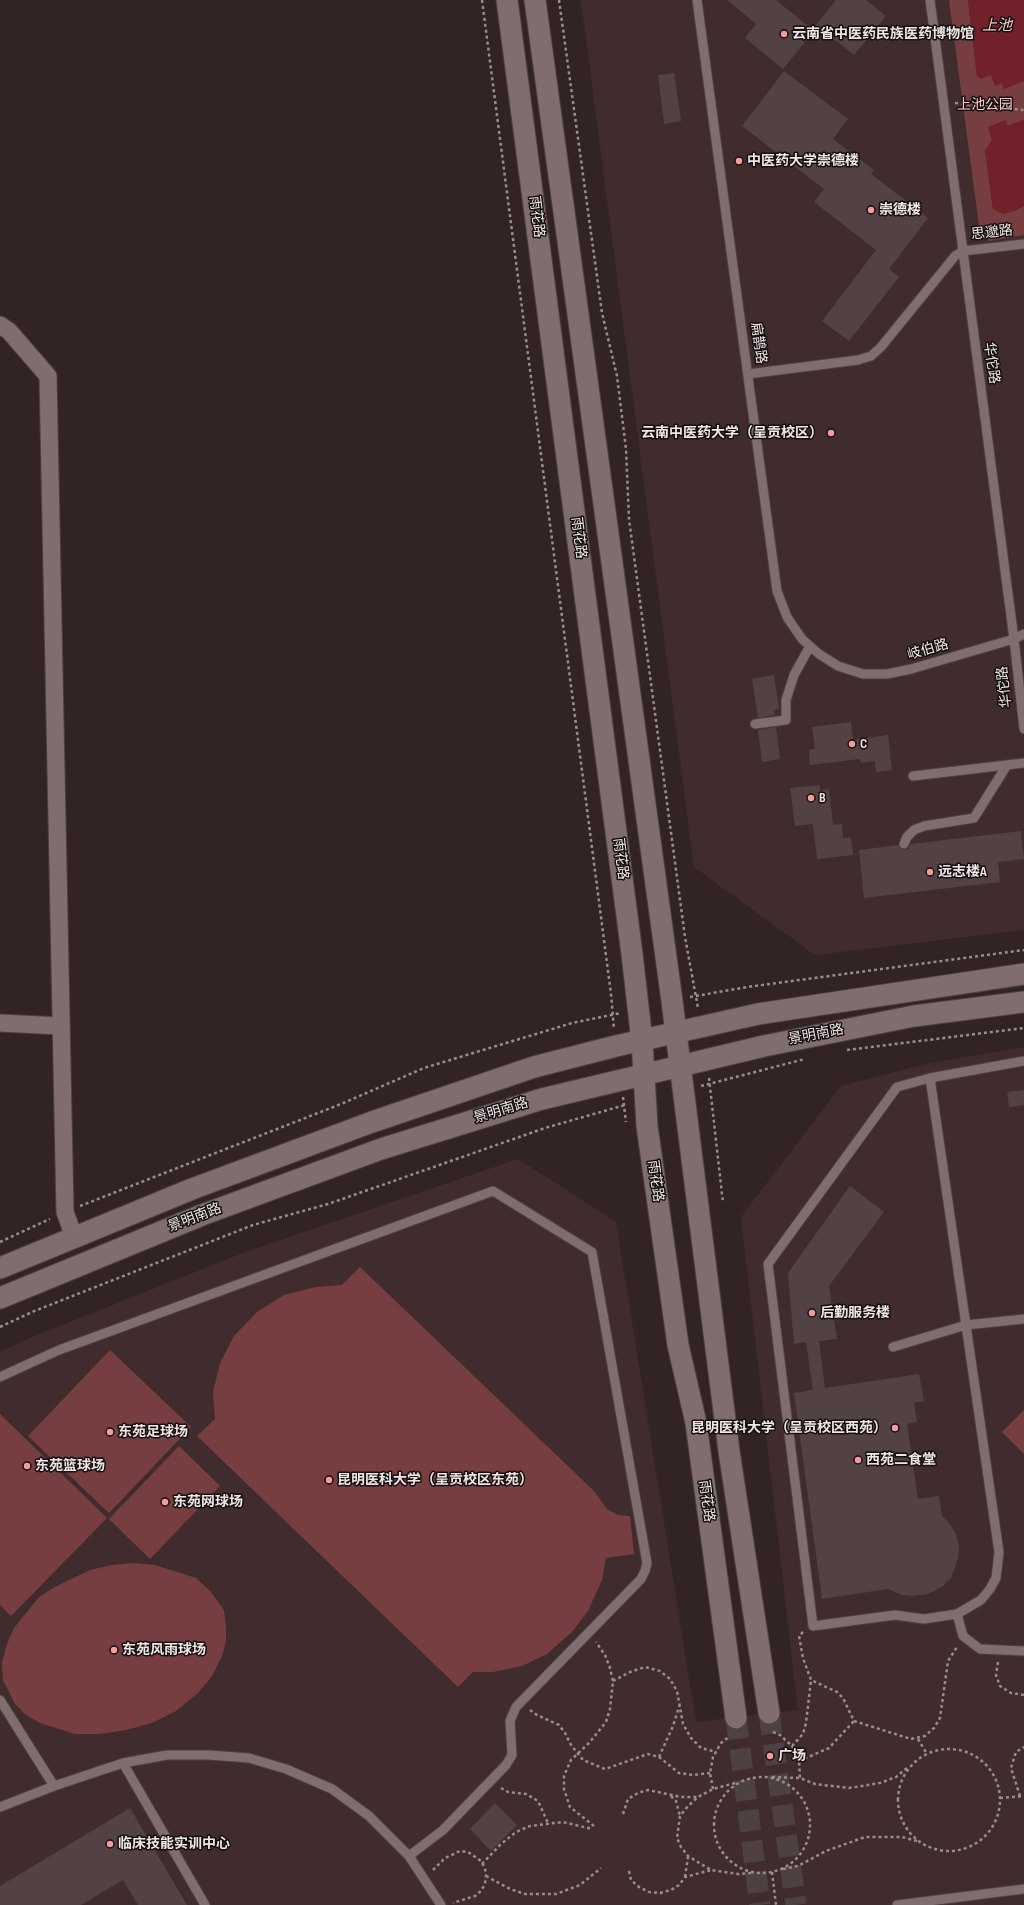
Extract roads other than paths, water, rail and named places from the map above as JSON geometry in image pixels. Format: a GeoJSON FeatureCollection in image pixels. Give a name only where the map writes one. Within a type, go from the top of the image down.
{"type":"FeatureCollection","features":[{"type":"Feature","properties":{"kind":"street","name":"雨花路"},"geometry":{"type":"LineString","coordinates":[[507,0],[632,954],[642,1041],[645,1100],[678,1345],[696,1423],[735,1725]]}},
{"type":"Feature","properties":{"kind":"street","name":"雨花路"},"geometry":{"type":"LineString","coordinates":[[535,0],[684,1091],[729,1451],[767,1721]]}},
{"type":"Feature","properties":{"kind":"street"},"geometry":{"type":"LineString","coordinates":[[0,325],[9,331],[48,376],[65,1212],[74,1237]]}},
{"type":"Feature","properties":{"kind":"street","name":"景明南路"},"geometry":{"type":"LineString","coordinates":[[0,1268],[192,1189],[372,1122],[534,1067],[616,1046],[702,1028],[758,1014],[1024,974]]}},
{"type":"Feature","properties":{"kind":"street","name":"景明南路"},"geometry":{"type":"LineString","coordinates":[[0,1298],[202,1214],[381,1148],[542,1099],[620,1079],[764,1046],[914,1016],[1024,1002]]}},
{"type":"Feature","properties":{"kind":"street"},"geometry":{"type":"LineString","coordinates":[[0,1023],[61,1026]]}},
{"type":"Feature","properties":{"kind":"lane","name":"扁鹊路"},"geometry":{"type":"LineString","coordinates":[[697,0],[777,591],[786,617],[802,639],[838,666]]}},
{"type":"Feature","properties":{"kind":"lane","name":"华佗路"},"geometry":{"type":"LineString","coordinates":[[930,0],[1014,639],[1024,729]]}},
{"type":"Feature","properties":{"kind":"lane","name":"思邈路"},"geometry":{"type":"LineString","coordinates":[[962,251],[1024,244]]}},
{"type":"Feature","properties":{"kind":"lane"},"geometry":{"type":"LineString","coordinates":[[748,374],[858,360],[871,356],[881,347],[950,262],[962,251]]}},
{"type":"Feature","properties":{"kind":"lane","name":"岐伯路"},"geometry":{"type":"LineString","coordinates":[[838,666],[863,674],[887,674],[937,662],[1014,639],[1024,634]]}},
{"type":"Feature","properties":{"kind":"lane"},"geometry":{"type":"LineString","coordinates":[[755,724],[786,720],[786,700],[794,675],[810,646]]}},
{"type":"Feature","properties":{"kind":"lane"},"geometry":{"type":"LineString","coordinates":[[913,776],[1024,763]]}},
{"type":"Feature","properties":{"kind":"lane"},"geometry":{"type":"LineString","coordinates":[[904,844],[907,837],[914,830],[919,828],[974,818],[1007,765]]}},
{"type":"Feature","properties":{"kind":"lane"},"geometry":{"type":"LineString","coordinates":[[930,1078],[999,1552],[996,1578],[990,1589],[981,1600],[957,1614],[924,1619],[895,1615],[813,1626],[768,1264],[897,1087],[930,1078],[1024,1061]]}},
{"type":"Feature","properties":{"kind":"lane"},"geometry":{"type":"LineString","coordinates":[[0,1377],[59,1350],[490,1192],[496,1192],[588,1248],[594,1257],[647,1563],[641,1579],[516,1707],[510,1721],[512,1755],[506,1765],[443,1830],[409,1856]]}},
{"type":"Feature","properties":{"kind":"lane"},"geometry":{"type":"LineString","coordinates":[[893,1347],[966,1325],[1024,1319]]}},
{"type":"Feature","properties":{"kind":"lane"},"geometry":{"type":"LineString","coordinates":[[957,1614],[963,1636],[980,1650],[1024,1651]]}},
{"type":"Feature","properties":{"kind":"lane"},"geometry":{"type":"LineString","coordinates":[[0,1700],[54,1786]]}},
{"type":"Feature","properties":{"kind":"lane"},"geometry":{"type":"LineString","coordinates":[[0,1807],[54,1786],[123,1763],[167,1755],[209,1755],[249,1758],[286,1769],[332,1789],[369,1816],[409,1856],[440,1905]]}},
{"type":"Feature","properties":{"kind":"lane"},"geometry":{"type":"LineString","coordinates":[[123,1763],[205,1905]]}},
{"type":"Feature","properties":{"kind":"lane"},"geometry":{"type":"LineString","coordinates":[[897,1905],[1024,1889]]}},
{"type":"Feature","properties":{"kind":"water","name":"上池"},"geometry":{"type":"Polygon","coordinates":[[[968,0],[1024,0],[1024,81],[1004,89],[1002,83],[995,86],[991,75],[981,79],[977,76],[968,0]]]}},
{"type":"Feature","properties":{"kind":"water"},"geometry":{"type":"Polygon","coordinates":[[[1005,120],[1008,126],[1024,120],[1024,206],[1003,214],[993,209],[985,150],[992,142],[988,127],[1005,120]]]}},
{"type":"Feature","properties":{"kind":"tunnel"},"geometry":{"type":"LineString","coordinates":[[769,1713],[796,1905]]}},
{"type":"Feature","properties":{"kind":"tunnel"},"geometry":{"type":"LineString","coordinates":[[736,1718],[760,1905]]}},
{"type":"Feature","properties":{"kind":"place","name":"云南省中医药民族医药博物馆"},"geometry":{"type":"Point","coordinates":[784,34]}},
{"type":"Feature","properties":{"kind":"place","name":"中医药大学崇德楼"},"geometry":{"type":"Point","coordinates":[739,161]}},
{"type":"Feature","properties":{"kind":"place","name":"崇德楼"},"geometry":{"type":"Point","coordinates":[871,210]}},
{"type":"Feature","properties":{"kind":"place","name":"云南中医药大学（呈贡校区）"},"geometry":{"type":"Point","coordinates":[831,433]}},
{"type":"Feature","properties":{"kind":"place","name":"C"},"geometry":{"type":"Point","coordinates":[852,744]}},
{"type":"Feature","properties":{"kind":"place","name":"B"},"geometry":{"type":"Point","coordinates":[811,798]}},
{"type":"Feature","properties":{"kind":"place","name":"远志楼A"},"geometry":{"type":"Point","coordinates":[930,872]}},
{"type":"Feature","properties":{"kind":"place","name":"后勤服务楼"},"geometry":{"type":"Point","coordinates":[812,1313]}},
{"type":"Feature","properties":{"kind":"place","name":"昆明医科大学（呈贡校区西苑）"},"geometry":{"type":"Point","coordinates":[895,1428]}},
{"type":"Feature","properties":{"kind":"place","name":"东苑足球场"},"geometry":{"type":"Point","coordinates":[110,1432]}},
{"type":"Feature","properties":{"kind":"place","name":"西苑二食堂"},"geometry":{"type":"Point","coordinates":[858,1460]}},
{"type":"Feature","properties":{"kind":"place","name":"东苑篮球场"},"geometry":{"type":"Point","coordinates":[27,1466]}},
{"type":"Feature","properties":{"kind":"place","name":"昆明医科大学（呈贡校区东苑）"},"geometry":{"type":"Point","coordinates":[329,1480]}},
{"type":"Feature","properties":{"kind":"place","name":"东苑网球场"},"geometry":{"type":"Point","coordinates":[165,1502]}},
{"type":"Feature","properties":{"kind":"place","name":"东苑风雨球场"},"geometry":{"type":"Point","coordinates":[114,1650]}},
{"type":"Feature","properties":{"kind":"place","name":"广场"},"geometry":{"type":"Point","coordinates":[770,1756]}},
{"type":"Feature","properties":{"kind":"place","name":"临床技能实训中心"},"geometry":{"type":"Point","coordinates":[110,1844]}},
{"type":"Feature","properties":{"kind":"park label","name":"上池公园"},"geometry":{"type":"Point","coordinates":[985,105]}}]}
